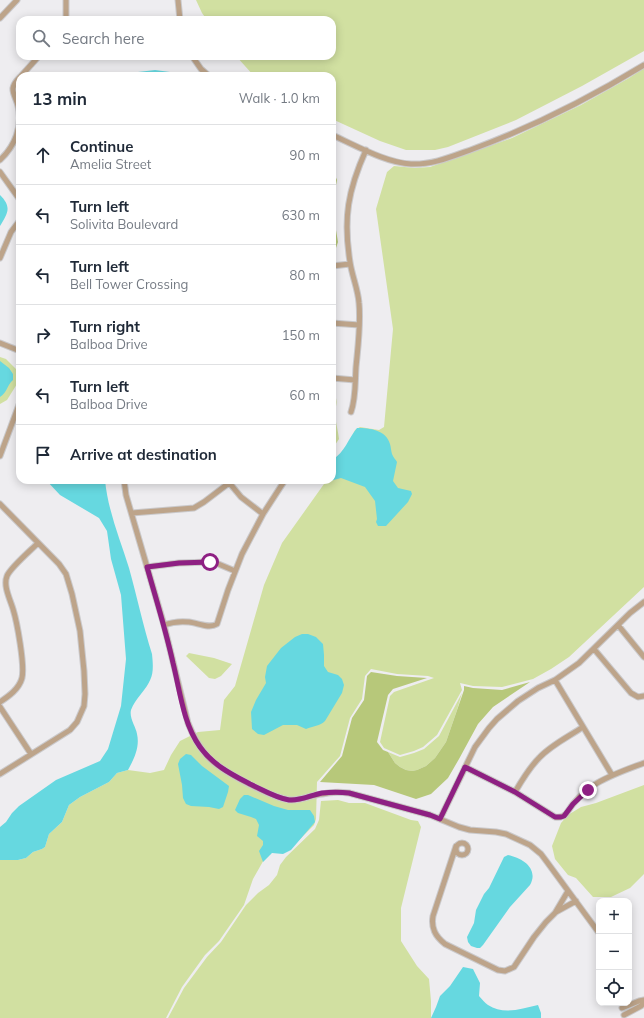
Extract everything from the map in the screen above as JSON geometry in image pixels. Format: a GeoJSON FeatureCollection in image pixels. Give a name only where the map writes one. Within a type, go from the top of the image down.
{"type":"FeatureCollection","features":[{"type":"Feature","properties":{"kind":"street"},"geometry":{"type":"LineString","coordinates":[[0,18],[17,0]]}},
{"type":"Feature","properties":{"kind":"street"},"geometry":{"type":"LineString","coordinates":[[66,0],[66,16]]}},
{"type":"Feature","properties":{"kind":"street"},"geometry":{"type":"LineString","coordinates":[[178,0],[180,16]]}},
{"type":"Feature","properties":{"kind":"street"},"geometry":{"type":"LineString","coordinates":[[25,72],[36,60]]}},
{"type":"Feature","properties":{"kind":"street"},"geometry":{"type":"LineString","coordinates":[[195,60],[204,72]]}},
{"type":"Feature","properties":{"kind":"street"},"geometry":{"type":"LineString","coordinates":[[336,137],[384,158],[416,164],[432,162],[487,144],[544,120],[598,92],[644,65]]}},
{"type":"Feature","properties":{"kind":"street"},"geometry":{"type":"LineString","coordinates":[[16,82],[13,88],[16,98]]}},
{"type":"Feature","properties":{"kind":"street"},"geometry":{"type":"LineString","coordinates":[[0,160],[12,145],[16,135]]}},
{"type":"Feature","properties":{"kind":"street"},"geometry":{"type":"LineString","coordinates":[[351,412],[353,406],[360,304],[350,264],[347,235],[348,208],[354,181],[366,150]]}},
{"type":"Feature","properties":{"kind":"street"},"geometry":{"type":"LineString","coordinates":[[0,172],[16,194]]}},
{"type":"Feature","properties":{"kind":"street"},"geometry":{"type":"LineString","coordinates":[[0,258],[11,232],[16,225]]}},
{"type":"Feature","properties":{"kind":"street"},"geometry":{"type":"LineString","coordinates":[[336,266],[350,264]]}},
{"type":"Feature","properties":{"kind":"street"},"geometry":{"type":"LineString","coordinates":[[336,323],[359,326]]}},
{"type":"Feature","properties":{"kind":"street"},"geometry":{"type":"LineString","coordinates":[[0,343],[16,349]]}},
{"type":"Feature","properties":{"kind":"street"},"geometry":{"type":"LineString","coordinates":[[336,378],[355,380]]}},
{"type":"Feature","properties":{"kind":"street"},"geometry":{"type":"LineString","coordinates":[[0,456],[16,413]]}},
{"type":"Feature","properties":{"kind":"street"},"geometry":{"type":"LineString","coordinates":[[125,484],[126,495],[164,625],[188,723],[200,747],[209,757],[219,766],[262,790],[281,798],[294,800],[322,793],[349,793],[424,813],[470,830],[506,834],[530,845],[540,854],[596,929]]}},
{"type":"Feature","properties":{"kind":"street"},"geometry":{"type":"LineString","coordinates":[[132,513],[194,508],[204,502],[226,484]]}},
{"type":"Feature","properties":{"kind":"street"},"geometry":{"type":"LineString","coordinates":[[230,484],[244,499],[263,514]]}},
{"type":"Feature","properties":{"kind":"street"},"geometry":{"type":"LineString","coordinates":[[164,625],[180,621],[210,627],[215,626],[218,622],[235,571],[253,531],[282,484]]}},
{"type":"Feature","properties":{"kind":"street"},"geometry":{"type":"LineString","coordinates":[[0,504],[59,564],[66,574],[80,632],[85,694],[84,706],[77,722],[70,730],[0,774]]}},
{"type":"Feature","properties":{"kind":"street"},"geometry":{"type":"LineString","coordinates":[[0,702],[15,691],[22,678],[23,669],[19,638],[14,614],[7,592],[7,576],[38,543]]}},
{"type":"Feature","properties":{"kind":"street"},"geometry":{"type":"LineString","coordinates":[[147,567],[179,563],[210,562],[235,571]]}},
{"type":"Feature","properties":{"kind":"street"},"geometry":{"type":"LineString","coordinates":[[440,819],[475,747],[497,719],[505,711],[528,694],[555,680],[579,663],[630,613],[644,602]]}},
{"type":"Feature","properties":{"kind":"street"},"geometry":{"type":"LineString","coordinates":[[618,625],[644,657]]}},
{"type":"Feature","properties":{"kind":"street"},"geometry":{"type":"LineString","coordinates":[[594,648],[631,693],[638,696],[644,696]]}},
{"type":"Feature","properties":{"kind":"street"},"geometry":{"type":"LineString","coordinates":[[555,680],[612,775]]}},
{"type":"Feature","properties":{"kind":"street"},"geometry":{"type":"LineString","coordinates":[[0,707],[31,754]]}},
{"type":"Feature","properties":{"kind":"street"},"geometry":{"type":"LineString","coordinates":[[515,792],[539,757],[552,746],[583,727]]}},
{"type":"Feature","properties":{"kind":"street"},"geometry":{"type":"LineString","coordinates":[[465,767],[515,792],[555,817],[561,817],[566,814],[573,804],[588,790],[604,779],[644,763]]}},
{"type":"Feature","properties":{"kind":"street"},"geometry":{"type":"LineString","coordinates":[[456,846],[433,916],[432,924],[435,933],[445,944],[498,970],[505,971],[514,967],[534,937],[555,913],[568,891]]}},
{"type":"Feature","properties":{"kind":"street"},"geometry":{"type":"LineString","coordinates":[[555,913],[576,901]]}},
{"type":"Feature","properties":{"kind":"street"},"geometry":{"type":"LineString","coordinates":[[632,1003],[644,1000]]}},
{"type":"Feature","properties":{"kind":"street"},"geometry":{"type":"LineString","coordinates":[[622,1006],[625,1016],[644,1004]]}},
{"type":"Feature","properties":{"kind":"green space"},"geometry":{"type":"Polygon","coordinates":[[[196,0],[644,0],[644,51],[582,86],[516,120],[448,147],[435,150],[406,150],[380,141],[336,121],[336,72],[250,72],[240,60],[336,60],[336,16],[204,16],[196,0]]]}},
{"type":"Feature","properties":{"kind":"green space"},"geometry":{"type":"Polygon","coordinates":[[[644,68],[644,587],[569,657],[533,679],[502,687],[473,686],[460,683],[462,690],[437,735],[423,747],[414,751],[400,755],[384,748],[380,742],[390,696],[394,692],[434,678],[428,676],[397,674],[371,669],[365,676],[362,699],[350,718],[340,756],[317,782],[316,819],[314,825],[293,846],[270,849],[253,879],[244,905],[219,941],[205,955],[182,987],[166,1018],[0,1018],[0,860],[18,860],[26,858],[33,852],[45,847],[49,834],[62,822],[69,805],[80,797],[109,782],[117,773],[128,770],[150,773],[164,770],[180,741],[198,732],[220,730],[224,700],[235,686],[264,585],[282,543],[324,484],[336,484],[336,466],[339,456],[348,445],[355,430],[360,427],[379,430],[384,427],[393,329],[376,209],[387,172],[394,166],[415,168],[430,167],[512,138],[581,105],[644,68]]]}},
{"type":"Feature","properties":{"kind":"green space"},"geometry":{"type":"Polygon","coordinates":[[[336,230],[338,242],[336,248],[336,230]]]}},
{"type":"Feature","properties":{"kind":"green space"},"geometry":{"type":"Polygon","coordinates":[[[0,357],[6,359],[16,369],[16,386],[7,400],[0,404],[0,357]]]}},
{"type":"Feature","properties":{"kind":"green space"},"geometry":{"type":"Polygon","coordinates":[[[336,422],[339,439],[336,444],[336,422]]]}},
{"type":"Feature","properties":{"kind":"green space"},"geometry":{"type":"Polygon","coordinates":[[[189,653],[214,658],[232,664],[221,676],[215,679],[209,678],[186,656],[189,653]]]}},
{"type":"Feature","properties":{"kind":"green space"},"geometry":{"type":"Polygon","coordinates":[[[371,672],[397,676],[427,678],[393,689],[388,695],[377,742],[383,750],[388,752],[395,763],[406,770],[412,771],[426,766],[435,758],[446,742],[464,690],[464,686],[502,690],[530,682],[493,707],[478,724],[448,778],[431,794],[416,799],[374,785],[320,782],[342,756],[352,718],[364,700],[367,676],[371,672]]]}},
{"type":"Feature","properties":{"kind":"green space"},"geometry":{"type":"Polygon","coordinates":[[[462,693],[446,742],[435,758],[426,766],[412,771],[406,770],[395,763],[388,752],[400,757],[414,753],[424,749],[439,736],[462,693]]]}},
{"type":"Feature","properties":{"kind":"green space"},"geometry":{"type":"Polygon","coordinates":[[[644,785],[644,874],[630,888],[611,897],[593,897],[576,878],[568,875],[555,859],[552,846],[561,823],[568,815],[581,807],[644,785]]]}},
{"type":"Feature","properties":{"kind":"green space"},"geometry":{"type":"Polygon","coordinates":[[[338,800],[349,803],[365,803],[411,820],[418,821],[421,827],[401,908],[401,941],[417,966],[429,979],[431,1018],[168,1018],[184,988],[207,957],[221,942],[246,905],[269,885],[277,875],[280,865],[286,857],[315,829],[319,820],[321,801],[338,800]]]}},
{"type":"Feature","properties":{"kind":"water"},"geometry":{"type":"Polygon","coordinates":[[[155,70],[170,72],[138,72],[155,70]]]}},
{"type":"Feature","properties":{"kind":"water"},"geometry":{"type":"Polygon","coordinates":[[[0,195],[4,199],[8,210],[0,226],[0,195]]]}},
{"type":"Feature","properties":{"kind":"water"},"geometry":{"type":"Polygon","coordinates":[[[0,361],[9,368],[13,374],[13,380],[0,397],[0,361]]]}},
{"type":"Feature","properties":{"kind":"water"},"geometry":{"type":"Polygon","coordinates":[[[357,428],[372,429],[381,433],[388,439],[392,455],[397,462],[393,481],[398,488],[411,491],[412,494],[408,502],[386,526],[378,526],[376,522],[375,501],[365,487],[341,478],[336,479],[336,457],[357,428]]]}},
{"type":"Feature","properties":{"kind":"water"},"geometry":{"type":"Polygon","coordinates":[[[50,484],[106,484],[112,514],[129,568],[152,654],[153,671],[148,684],[131,710],[131,716],[138,739],[138,744],[128,770],[117,773],[109,782],[80,797],[69,805],[62,822],[49,834],[45,847],[33,852],[26,858],[18,860],[0,860],[0,827],[19,806],[56,780],[100,761],[108,749],[121,706],[126,659],[121,595],[111,559],[107,531],[99,518],[60,495],[50,484]]]}},
{"type":"Feature","properties":{"kind":"water"},"geometry":{"type":"Polygon","coordinates":[[[302,634],[308,634],[316,637],[323,644],[324,666],[328,672],[338,675],[342,679],[344,685],[342,693],[325,721],[321,724],[306,729],[297,725],[283,725],[264,735],[258,734],[252,729],[251,712],[266,683],[265,677],[267,666],[281,648],[295,637],[302,634]]]}},
{"type":"Feature","properties":{"kind":"water"},"geometry":{"type":"Polygon","coordinates":[[[186,754],[191,755],[202,766],[229,786],[223,807],[219,809],[191,806],[186,804],[183,798],[178,764],[180,759],[186,754]]]}},
{"type":"Feature","properties":{"kind":"water"},"geometry":{"type":"Polygon","coordinates":[[[244,795],[248,795],[288,810],[310,810],[314,816],[315,822],[291,850],[283,854],[272,853],[263,862],[259,851],[263,845],[263,841],[257,836],[259,825],[256,819],[238,813],[235,810],[240,799],[244,795]]]}},
{"type":"Feature","properties":{"kind":"water"},"geometry":{"type":"Polygon","coordinates":[[[508,855],[514,856],[524,862],[531,869],[532,879],[530,885],[510,907],[483,945],[480,948],[471,946],[467,937],[474,923],[476,910],[484,894],[489,888],[504,857],[508,855]]]}},
{"type":"Feature","properties":{"kind":"water"},"geometry":{"type":"Polygon","coordinates":[[[463,967],[473,969],[480,983],[479,996],[488,1005],[500,1010],[512,1010],[538,1005],[541,1018],[431,1018],[440,996],[450,986],[463,967]]]}},
{"type":"Feature","properties":{"kind":"route"},"geometry":{"type":"LineString","coordinates":[[210,562],[179,563],[147,567],[164,625],[186,717],[193,735],[200,747],[209,757],[219,766],[235,776],[277,797],[289,800],[302,799],[322,793],[349,793],[440,819],[465,767],[515,792],[558,818],[564,816],[580,796],[588,790]]}}]}
